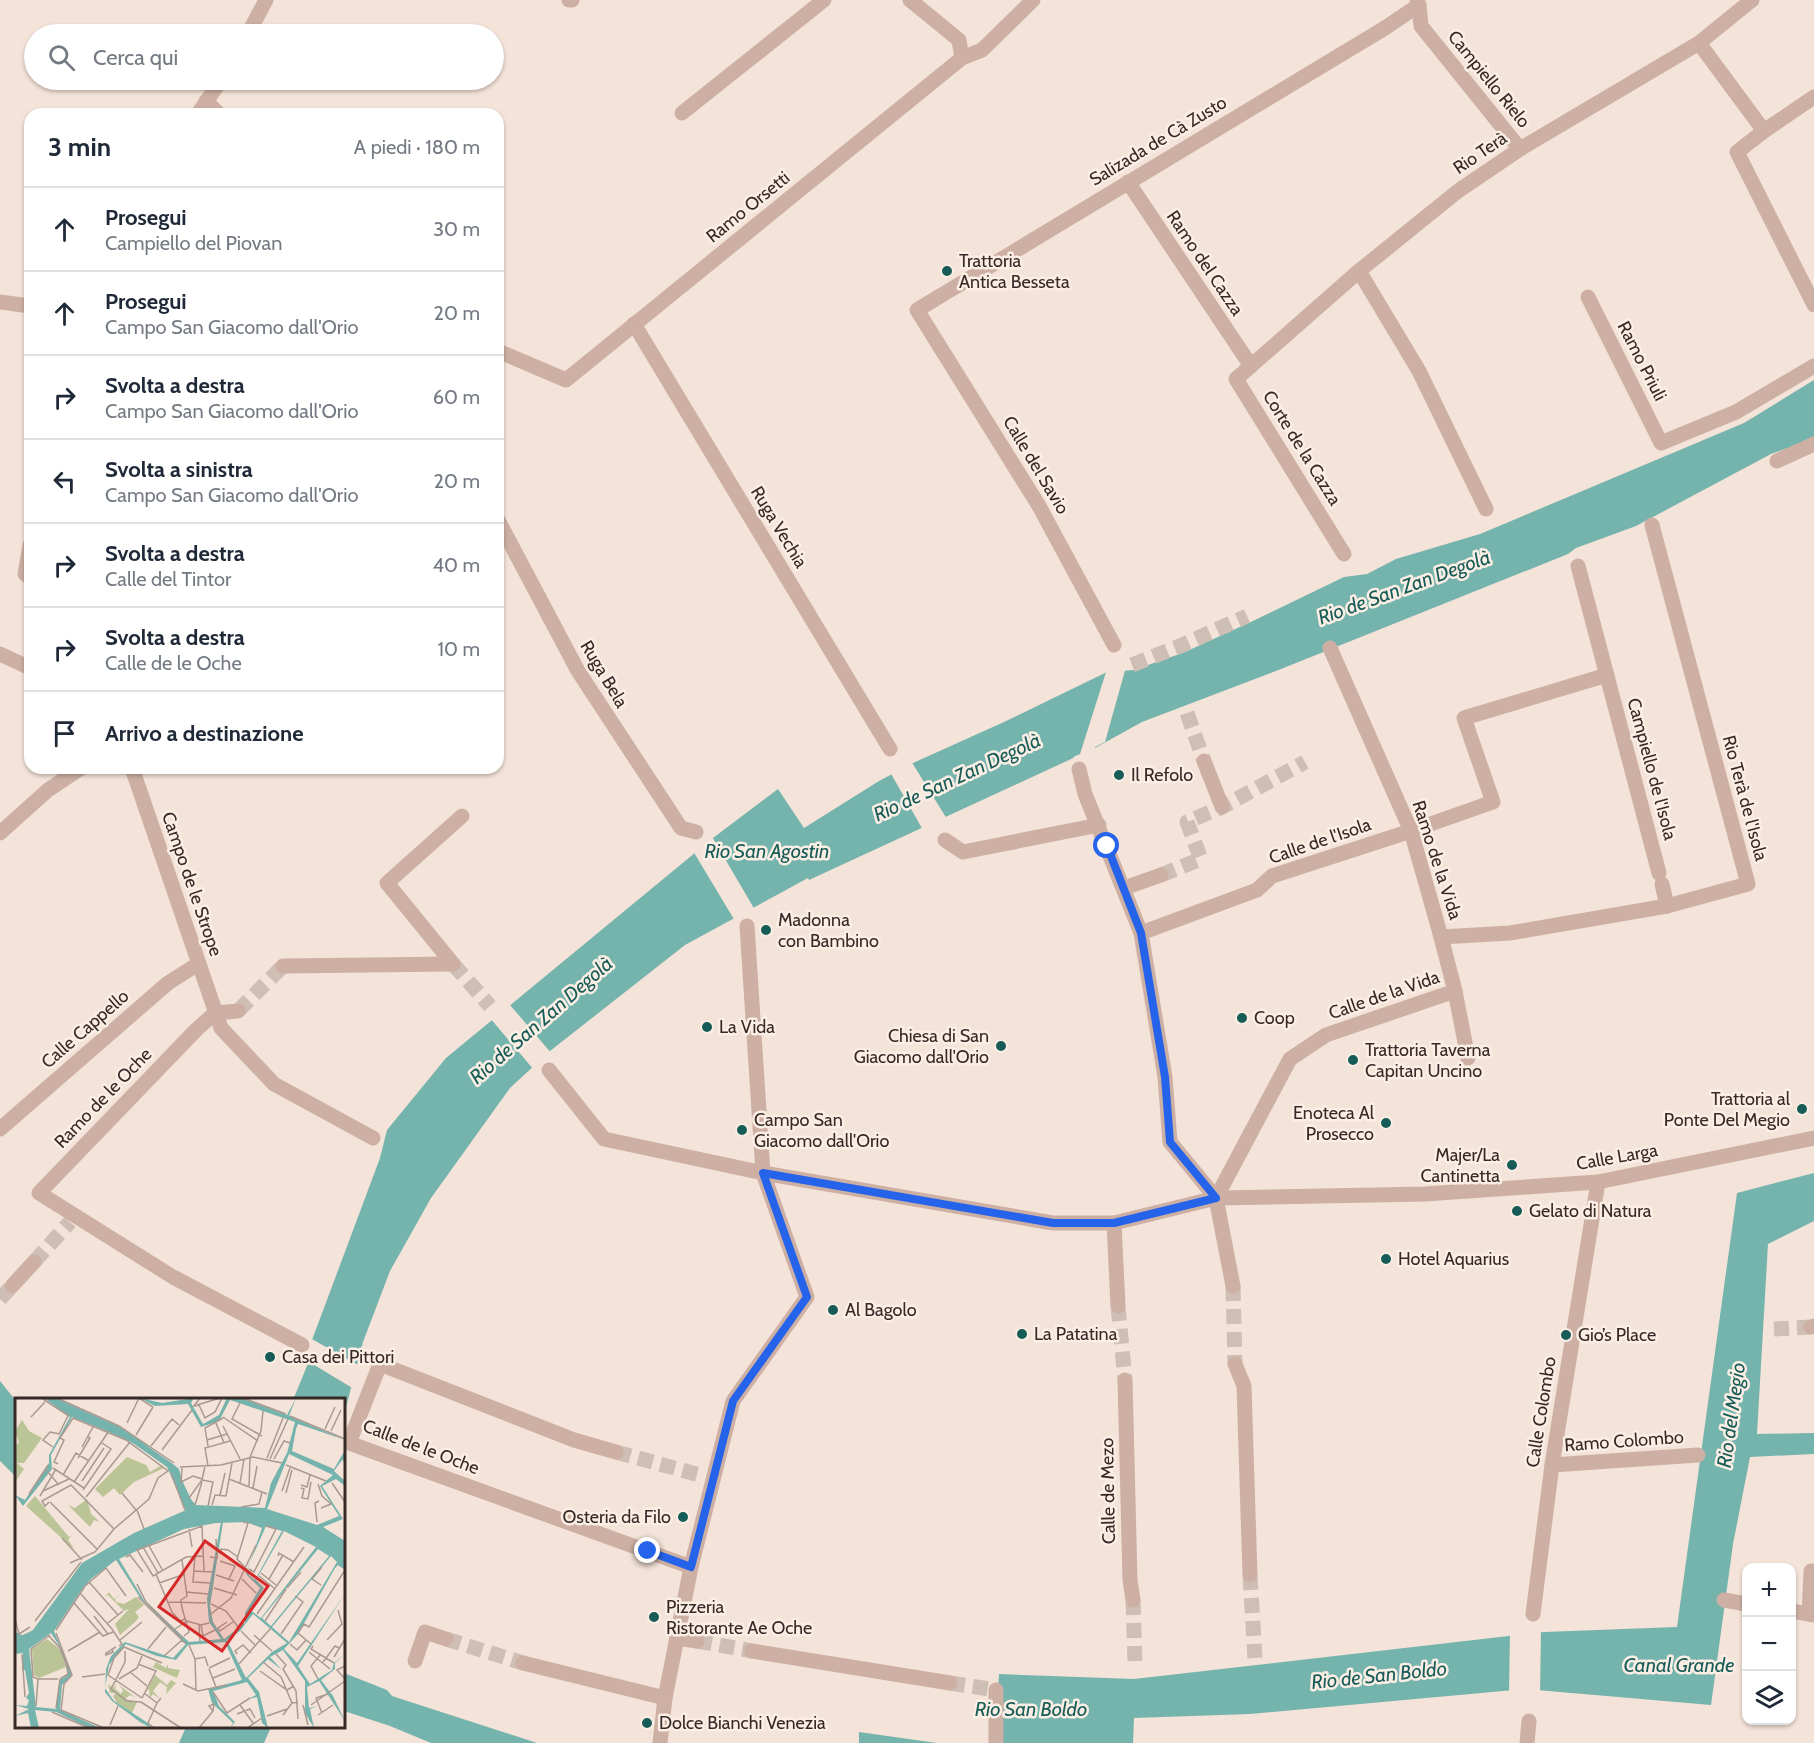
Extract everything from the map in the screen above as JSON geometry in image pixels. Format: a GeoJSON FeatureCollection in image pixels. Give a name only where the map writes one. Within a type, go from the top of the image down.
{"type":"FeatureCollection","features":[{"type":"Feature","properties":{"kind":"street"},"geometry":{"type":"LineString","coordinates":[[254,24],[266,0]]}},
{"type":"Feature","properties":{"kind":"street"},"geometry":{"type":"LineString","coordinates":[[682,113],[824,0]]}},
{"type":"Feature","properties":{"kind":"street"},"geometry":{"type":"LineString","coordinates":[[910,0],[959,40],[962,58]]}},
{"type":"Feature","properties":{"kind":"street","name":"Ramo Orsetti"},"geometry":{"type":"LineString","coordinates":[[504,353],[566,380],[962,58],[982,50],[1034,0]]}},
{"type":"Feature","properties":{"kind":"street","name":"Rio Terà"},"geometry":{"type":"LineString","coordinates":[[1251,366],[1359,271],[1458,191],[1520,149],[1699,43],[1752,0]]}},
{"type":"Feature","properties":{"kind":"street","name":"Campiello Rielo"},"geometry":{"type":"LineString","coordinates":[[1418,3],[1421,26],[1520,149]]}},
{"type":"Feature","properties":{"kind":"street","name":"Salizada de Cà Zusto"},"geometry":{"type":"LineString","coordinates":[[917,310],[1365,40],[1418,3]]}},
{"type":"Feature","properties":{"kind":"street"},"geometry":{"type":"LineString","coordinates":[[1699,43],[1764,131]]}},
{"type":"Feature","properties":{"kind":"street"},"geometry":{"type":"LineString","coordinates":[[202,108],[214,90]]}},
{"type":"Feature","properties":{"kind":"street"},"geometry":{"type":"LineString","coordinates":[[1814,97],[1737,152],[1814,305]]}},
{"type":"Feature","properties":{"kind":"street","name":"Ramo del Cazza"},"geometry":{"type":"LineString","coordinates":[[1128,182],[1251,366]]}},
{"type":"Feature","properties":{"kind":"street"},"geometry":{"type":"LineString","coordinates":[[1359,271],[1419,371],[1486,509]]}},
{"type":"Feature","properties":{"kind":"street","name":"Ramo Priuli"},"geometry":{"type":"LineString","coordinates":[[1588,297],[1661,443],[1736,412],[1814,366]]}},
{"type":"Feature","properties":{"kind":"street"},"geometry":{"type":"LineString","coordinates":[[0,302],[24,305]]}},
{"type":"Feature","properties":{"kind":"street","name":"Calle del Savio"},"geometry":{"type":"LineString","coordinates":[[917,310],[1039,506],[1114,645]]}},
{"type":"Feature","properties":{"kind":"street","name":"Ruga Vechia"},"geometry":{"type":"LineString","coordinates":[[634,324],[890,749]]}},
{"type":"Feature","properties":{"kind":"street","name":"Corte de la Cazza"},"geometry":{"type":"LineString","coordinates":[[1251,366],[1236,379],[1344,554]]}},
{"type":"Feature","properties":{"kind":"street"},"geometry":{"type":"LineString","coordinates":[[1777,461],[1814,444]]}},
{"type":"Feature","properties":{"kind":"street","name":"Rio Terà de l'Isola"},"geometry":{"type":"LineString","coordinates":[[1441,937],[1510,933],[1667,906],[1748,884],[1652,525]]}},
{"type":"Feature","properties":{"kind":"street","name":"Ruga Bela"},"geometry":{"type":"LineString","coordinates":[[504,531],[578,671],[681,828],[696,832]]}},
{"type":"Feature","properties":{"kind":"street","name":"Campiello de l'Isola"},"geometry":{"type":"LineString","coordinates":[[1578,566],[1667,906]]}},
{"type":"Feature","properties":{"kind":"street","name":"Ramo de la Vida"},"geometry":{"type":"LineString","coordinates":[[1330,648],[1416,829],[1455,991],[1468,1058]]}},
{"type":"Feature","properties":{"kind":"street"},"geometry":{"type":"LineString","coordinates":[[0,654],[24,665]]}},
{"type":"Feature","properties":{"kind":"street","name":"Calle de l'Isola"},"geometry":{"type":"LineString","coordinates":[[1141,933],[1257,890],[1272,876],[1493,802],[1464,718],[1606,675]]}},
{"type":"Feature","properties":{"kind":"street"},"geometry":{"type":"LineString","coordinates":[[1204,761],[1222,807]]}},
{"type":"Feature","properties":{"kind":"street"},"geometry":{"type":"LineString","coordinates":[[1080,769],[1085,794],[1141,933],[1165,1077],[1170,1142],[1216,1198],[1233,1286]]}},
{"type":"Feature","properties":{"kind":"street"},"geometry":{"type":"LineString","coordinates":[[0,833],[48,790],[72,774]]}},
{"type":"Feature","properties":{"kind":"street","name":"Campo de le Strope"},"geometry":{"type":"LineString","coordinates":[[134,774],[218,1021]]}},
{"type":"Feature","properties":{"kind":"street"},"geometry":{"type":"LineString","coordinates":[[283,966],[453,964],[387,883],[462,816]]}},
{"type":"Feature","properties":{"kind":"street"},"geometry":{"type":"LineString","coordinates":[[945,840],[963,852],[1099,825]]}},
{"type":"Feature","properties":{"kind":"street"},"geometry":{"type":"LineString","coordinates":[[1124,888],[1161,875]]}},
{"type":"Feature","properties":{"kind":"street"},"geometry":{"type":"LineString","coordinates":[[660,1743],[665,1698],[706,1477],[733,1401],[807,1297],[763,1173],[747,926]]}},
{"type":"Feature","properties":{"kind":"street","name":"Calle Cappello"},"geometry":{"type":"LineString","coordinates":[[0,1129],[168,983],[198,964]]}},
{"type":"Feature","properties":{"kind":"street","name":"Calle de la Vida"},"geometry":{"type":"LineString","coordinates":[[1216,1198],[1290,1059],[1326,1035],[1455,991]]}},
{"type":"Feature","properties":{"kind":"street"},"geometry":{"type":"LineString","coordinates":[[238,1011],[218,1021],[274,1084],[373,1138]]}},
{"type":"Feature","properties":{"kind":"street","name":"Ramo de le Oche"},"geometry":{"type":"LineString","coordinates":[[218,1021],[196,1030],[39,1193],[73,1219],[173,1277],[302,1345]]}},
{"type":"Feature","properties":{"kind":"street"},"geometry":{"type":"LineString","coordinates":[[549,1070],[604,1139],[763,1173],[1053,1223],[1114,1223],[1216,1198]]}},
{"type":"Feature","properties":{"kind":"street","name":"Calle Larga"},"geometry":{"type":"LineString","coordinates":[[1216,1198],[1425,1194],[1598,1182],[1814,1138]]}},
{"type":"Feature","properties":{"kind":"street","name":"Calle Colombo"},"geometry":{"type":"LineString","coordinates":[[1533,1614],[1552,1465],[1598,1182]]}},
{"type":"Feature","properties":{"kind":"street"},"geometry":{"type":"LineString","coordinates":[[1114,1223],[1118,1306]]}},
{"type":"Feature","properties":{"kind":"street"},"geometry":{"type":"LineString","coordinates":[[12,1286],[34,1263]]}},
{"type":"Feature","properties":{"kind":"street","name":"Calle de le Oche"},"geometry":{"type":"LineString","coordinates":[[616,1452],[574,1440],[380,1364],[349,1443],[691,1567]]}},
{"type":"Feature","properties":{"kind":"street"},"geometry":{"type":"LineString","coordinates":[[1235,1364],[1244,1386],[1250,1575]]}},
{"type":"Feature","properties":{"kind":"street","name":"Calle de Mezo"},"geometry":{"type":"LineString","coordinates":[[1125,1380],[1130,1580],[1133,1600]]}},
{"type":"Feature","properties":{"kind":"street","name":"Ramo Colombo"},"geometry":{"type":"LineString","coordinates":[[1552,1465],[1698,1455]]}},
{"type":"Feature","properties":{"kind":"street"},"geometry":{"type":"LineString","coordinates":[[1796,1612],[1811,1614],[1811,1571]]}},
{"type":"Feature","properties":{"kind":"street"},"geometry":{"type":"LineString","coordinates":[[1724,1600],[1742,1603]]}},
{"type":"Feature","properties":{"kind":"street"},"geometry":{"type":"LineString","coordinates":[[415,1661],[425,1632],[446,1639]]}},
{"type":"Feature","properties":{"kind":"street"},"geometry":{"type":"LineString","coordinates":[[677,1638],[697,1641]]}},
{"type":"Feature","properties":{"kind":"street"},"geometry":{"type":"LineString","coordinates":[[752,1651],[950,1683]]}},
{"type":"Feature","properties":{"kind":"street"},"geometry":{"type":"LineString","coordinates":[[524,1663],[665,1698]]}},
{"type":"Feature","properties":{"kind":"street"},"geometry":{"type":"LineString","coordinates":[[996,1690],[999,1740]]}},
{"type":"Feature","properties":{"kind":"street"},"geometry":{"type":"LineString","coordinates":[[1527,1743],[1528,1721]]}},
{"type":"Feature","properties":{"kind":"water","name":"Rio San Agostin"},"geometry":{"type":"Polygon","coordinates":[[[1814,380],[1814,439],[1771,454],[1636,526],[1576,548],[1568,554],[1281,669],[1142,722],[1095,748],[809,880],[808,878],[685,945],[550,1051],[510,1088],[431,1198],[390,1271],[363,1342],[345,1411],[345,1398],[294,1398],[309,1361],[312,1340],[380,1158],[387,1130],[446,1058],[713,838],[778,789],[804,828],[879,781],[913,763],[1107,672],[1134,670],[1185,652],[1344,577],[1367,574],[1396,559],[1480,534],[1744,423],[1814,380]]]}},
{"type":"Feature","properties":{"kind":"water","name":"Canal Grande"},"geometry":{"type":"Polygon","coordinates":[[[1814,1173],[1814,1221],[1768,1244],[1757,1434],[1814,1433],[1814,1454],[1750,1457],[1733,1544],[1711,1705],[1525,1689],[1250,1714],[1134,1718],[1133,1743],[995,1743],[999,1674],[1134,1679],[1544,1632],[1677,1627],[1737,1193],[1814,1173]]]}},
{"type":"Feature","properties":{"kind":"water"},"geometry":{"type":"Polygon","coordinates":[[[0,1381],[15,1400],[15,1476],[0,1461],[0,1381]]]}},
{"type":"Feature","properties":{"kind":"water"},"geometry":{"type":"Polygon","coordinates":[[[345,1673],[387,1690],[392,1696],[537,1743],[431,1743],[345,1711],[345,1673]]]}},
{"type":"Feature","properties":{"kind":"water"},"geometry":{"type":"Polygon","coordinates":[[[185,1728],[271,1728],[264,1743],[179,1743],[185,1728]]]}},
{"type":"Feature","properties":{"kind":"water"},"geometry":{"type":"Polygon","coordinates":[[[859,1732],[937,1743],[859,1743],[859,1732]]]}},
{"type":"Feature","properties":{"kind":"pier"},"geometry":{"type":"Polygon","coordinates":[[[1126,667],[1105,742],[1095,747],[1095,751],[1075,760],[1073,757],[1080,754],[1107,669],[1126,667]]]}},
{"type":"Feature","properties":{"kind":"pier"},"geometry":{"type":"Polygon","coordinates":[[[911,761],[947,819],[923,830],[890,772],[911,761]]]}},
{"type":"Feature","properties":{"kind":"pier"},"geometry":{"type":"Polygon","coordinates":[[[711,835],[755,910],[735,921],[693,851],[711,835]]]}},
{"type":"Feature","properties":{"kind":"pier"},"geometry":{"type":"Polygon","coordinates":[[[510,1005],[552,1054],[534,1070],[490,1018],[510,1005]]]}},
{"type":"Feature","properties":{"kind":"pier"},"geometry":{"type":"Polygon","coordinates":[[[310,1338],[360,1366],[354,1389],[306,1360],[310,1338]]]}},
{"type":"Feature","properties":{"kind":"pier"},"geometry":{"type":"Polygon","coordinates":[[[1541,1629],[1540,1694],[1509,1692],[1510,1633],[1541,1629]]]}},
{"type":"Feature","properties":{"kind":"tunnel"},"geometry":{"type":"LineString","coordinates":[[1132,665],[1247,616]]}},
{"type":"Feature","properties":{"kind":"tunnel"},"geometry":{"type":"LineString","coordinates":[[1187,713],[1204,761]]}},
{"type":"Feature","properties":{"kind":"tunnel"},"geometry":{"type":"LineString","coordinates":[[1161,875],[1201,859],[1187,822],[1222,807],[1305,762]]}},
{"type":"Feature","properties":{"kind":"tunnel"},"geometry":{"type":"LineString","coordinates":[[453,964],[490,1006]]}},
{"type":"Feature","properties":{"kind":"tunnel"},"geometry":{"type":"LineString","coordinates":[[238,1011],[283,966]]}},
{"type":"Feature","properties":{"kind":"tunnel"},"geometry":{"type":"LineString","coordinates":[[34,1262],[70,1222]]}},
{"type":"Feature","properties":{"kind":"tunnel"},"geometry":{"type":"LineString","coordinates":[[0,1299],[12,1286]]}},
{"type":"Feature","properties":{"kind":"tunnel"},"geometry":{"type":"LineString","coordinates":[[1233,1286],[1235,1364]]}},
{"type":"Feature","properties":{"kind":"tunnel"},"geometry":{"type":"LineString","coordinates":[[1118,1306],[1125,1380]]}},
{"type":"Feature","properties":{"kind":"tunnel"},"geometry":{"type":"LineString","coordinates":[[1774,1329],[1811,1327]]}},
{"type":"Feature","properties":{"kind":"tunnel"},"geometry":{"type":"LineString","coordinates":[[616,1452],[700,1475]]}},
{"type":"Feature","properties":{"kind":"tunnel"},"geometry":{"type":"LineString","coordinates":[[1250,1575],[1255,1658]]}},
{"type":"Feature","properties":{"kind":"tunnel"},"geometry":{"type":"LineString","coordinates":[[1133,1600],[1135,1663]]}},
{"type":"Feature","properties":{"kind":"tunnel"},"geometry":{"type":"LineString","coordinates":[[446,1639],[523,1663]]}},
{"type":"Feature","properties":{"kind":"tunnel"},"geometry":{"type":"LineString","coordinates":[[697,1641],[752,1651]]}},
{"type":"Feature","properties":{"kind":"tunnel"},"geometry":{"type":"LineString","coordinates":[[950,1683],[996,1690]]}},
{"type":"Feature","properties":{"kind":"place","name":"Trattoria Antica Besseta"},"geometry":{"type":"Point","coordinates":[947,271]}},
{"type":"Feature","properties":{"kind":"place","name":"Il Refolo"},"geometry":{"type":"Point","coordinates":[1119,775]}},
{"type":"Feature","properties":{"kind":"place","name":"Madonna con Bambino"},"geometry":{"type":"Point","coordinates":[766,930]}},
{"type":"Feature","properties":{"kind":"place","name":"Coop"},"geometry":{"type":"Point","coordinates":[1242,1018]}},
{"type":"Feature","properties":{"kind":"place","name":"La Vida"},"geometry":{"type":"Point","coordinates":[707,1027]}},
{"type":"Feature","properties":{"kind":"place","name":"Chiesa di San Giacomo dall'Orio"},"geometry":{"type":"Point","coordinates":[1001,1046]}},
{"type":"Feature","properties":{"kind":"place","name":"Trattoria Taverna Capitan Uncino"},"geometry":{"type":"Point","coordinates":[1353,1060]}},
{"type":"Feature","properties":{"kind":"place","name":"Trattoria al Ponte Del Megio"},"geometry":{"type":"Point","coordinates":[1802,1109]}},
{"type":"Feature","properties":{"kind":"place","name":"Enoteca Al Prosecco"},"geometry":{"type":"Point","coordinates":[1386,1123]}},
{"type":"Feature","properties":{"kind":"place","name":"Campo San Giacomo dall'Orio"},"geometry":{"type":"Point","coordinates":[742,1130]}},
{"type":"Feature","properties":{"kind":"place","name":"Majer/La Cantinetta"},"geometry":{"type":"Point","coordinates":[1512,1165]}},
{"type":"Feature","properties":{"kind":"place","name":"Gelato di Natura"},"geometry":{"type":"Point","coordinates":[1517,1211]}},
{"type":"Feature","properties":{"kind":"place","name":"Hotel Aquarius"},"geometry":{"type":"Point","coordinates":[1386,1259]}},
{"type":"Feature","properties":{"kind":"place","name":"Al Bagolo"},"geometry":{"type":"Point","coordinates":[833,1310]}},
{"type":"Feature","properties":{"kind":"place","name":"La Patatina"},"geometry":{"type":"Point","coordinates":[1022,1334]}},
{"type":"Feature","properties":{"kind":"place","name":"Gio’s Place"},"geometry":{"type":"Point","coordinates":[1566,1335]}},
{"type":"Feature","properties":{"kind":"place","name":"Casa dei Pittori"},"geometry":{"type":"Point","coordinates":[270,1357]}},
{"type":"Feature","properties":{"kind":"place","name":"Osteria da Filo"},"geometry":{"type":"Point","coordinates":[683,1517]}},
{"type":"Feature","properties":{"kind":"place","name":"Pizzeria Ristorante Ae Oche"},"geometry":{"type":"Point","coordinates":[654,1617]}},
{"type":"Feature","properties":{"kind":"place","name":"Dolce Bianchi Venezia"},"geometry":{"type":"Point","coordinates":[647,1723]}},
{"type":"Feature","properties":{"kind":"route"},"geometry":{"type":"LineString","coordinates":[[648,1551],[691,1567],[733,1401],[807,1297],[763,1173],[1053,1223],[1114,1223],[1216,1198],[1170,1142],[1165,1077],[1141,933],[1107,846]]}},
{"type":"Feature","properties":{"kind":"water label","name":"Rio de San Zan Degolà"},"geometry":{"type":"Point","coordinates":[1404,587]}},
{"type":"Feature","properties":{"kind":"water label","name":"Rio de San Zan Degolà"},"geometry":{"type":"Point","coordinates":[957,777]}},
{"type":"Feature","properties":{"kind":"water label","name":"Rio de San Zan Degolà"},"geometry":{"type":"Point","coordinates":[541,1020]}},
{"type":"Feature","properties":{"kind":"water label","name":"Rio del Megio"},"geometry":{"type":"Point","coordinates":[1731,1415]}},
{"type":"Feature","properties":{"kind":"water label","name":"Rio de San Boldo"},"geometry":{"type":"Point","coordinates":[1379,1675]}},
{"type":"Feature","properties":{"kind":"water label","name":"Rio San Boldo"},"geometry":{"type":"Point","coordinates":[1031,1709]}}]}
